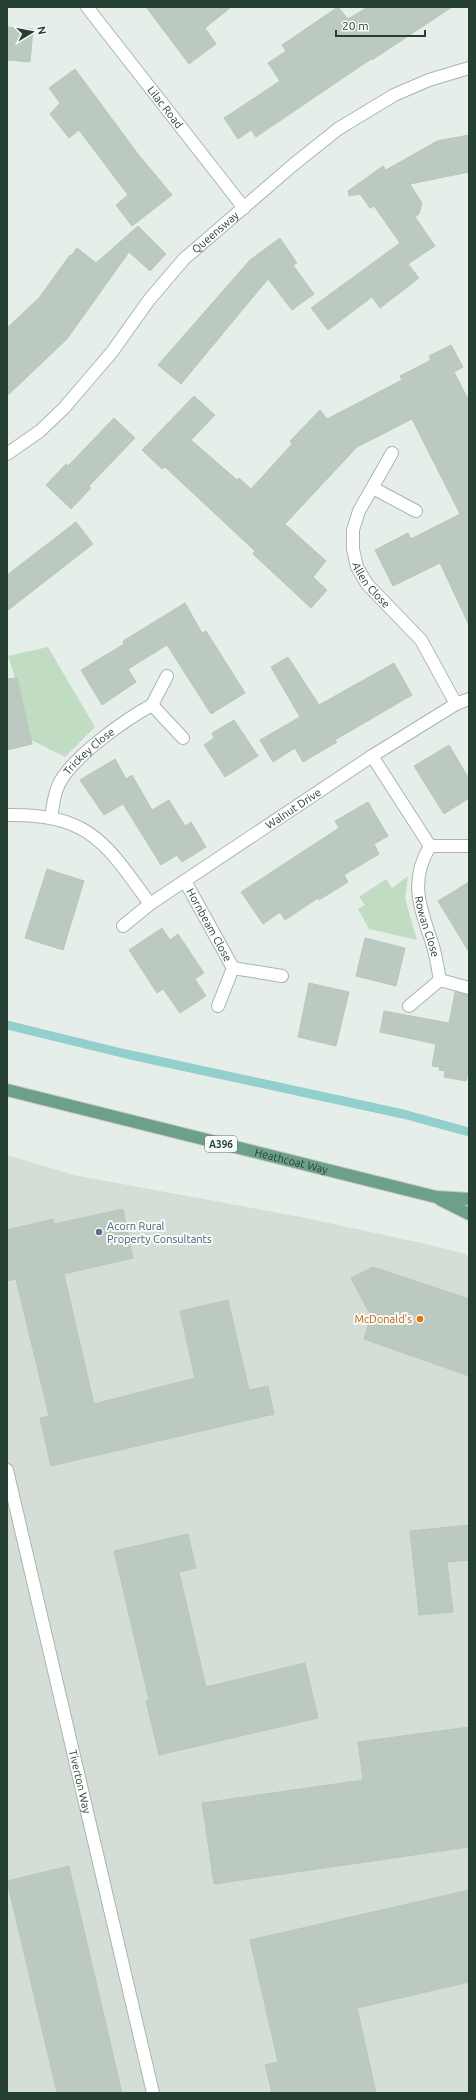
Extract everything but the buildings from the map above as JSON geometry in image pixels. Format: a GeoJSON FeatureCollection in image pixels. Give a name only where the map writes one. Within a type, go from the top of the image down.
{"type":"FeatureCollection","features":[{"type":"Feature","properties":{"kind":"main road","name":"Heathcoat Way"},"geometry":{"type":"LineString","coordinates":[[7,1090],[436,1197],[469,1199]]}},
{"type":"Feature","properties":{"kind":"main road","name":"Heathcoat Way"},"geometry":{"type":"LineString","coordinates":[[436,1197],[469,1214]]}},
{"type":"Feature","properties":{"kind":"street","name":"Lilac Road"},"geometry":{"type":"LineString","coordinates":[[87,7],[244,208]]}},
{"type":"Feature","properties":{"kind":"street","name":"Queensway"},"geometry":{"type":"LineString","coordinates":[[7,454],[40,431],[64,408],[112,352],[149,300],[184,259],[293,165],[344,126],[394,95],[429,80],[469,68]]}},
{"type":"Feature","properties":{"kind":"street","name":"Allen Close"},"geometry":{"type":"LineString","coordinates":[[392,452],[374,488],[359,511],[353,530],[353,549],[357,567],[367,584],[421,640],[456,704]]}},
{"type":"Feature","properties":{"kind":"street"},"geometry":{"type":"LineString","coordinates":[[374,488],[416,511]]}},
{"type":"Feature","properties":{"kind":"street"},"geometry":{"type":"LineString","coordinates":[[167,676],[152,705],[183,738]]}},
{"type":"Feature","properties":{"kind":"street","name":"Walnut Drive"},"geometry":{"type":"LineString","coordinates":[[123,926],[150,904],[372,756],[456,704],[469,698]]}},
{"type":"Feature","properties":{"kind":"street","name":"Trickey Close"},"geometry":{"type":"LineString","coordinates":[[51,817],[58,784],[73,765],[132,716],[152,705]]}},
{"type":"Feature","properties":{"kind":"street"},"geometry":{"type":"LineString","coordinates":[[372,756],[430,846],[469,846]]}},
{"type":"Feature","properties":{"kind":"street"},"geometry":{"type":"LineString","coordinates":[[7,815],[51,817],[84,828],[100,840],[125,869],[150,904]]}},
{"type":"Feature","properties":{"kind":"street","name":"Rowan Close"},"geometry":{"type":"LineString","coordinates":[[430,846],[422,861],[418,881],[418,898],[434,948],[440,980]]}},
{"type":"Feature","properties":{"kind":"street","name":"Hornbeam Close"},"geometry":{"type":"LineString","coordinates":[[185,881],[233,968]]}},
{"type":"Feature","properties":{"kind":"street","name":"Hornbeam Close"},"geometry":{"type":"LineString","coordinates":[[233,968],[282,976]]}},
{"type":"Feature","properties":{"kind":"street","name":"Hornbeam Close"},"geometry":{"type":"LineString","coordinates":[[218,1006],[233,968]]}},
{"type":"Feature","properties":{"kind":"street"},"geometry":{"type":"LineString","coordinates":[[409,1006],[440,980],[469,988]]}},
{"type":"Feature","properties":{"kind":"street","name":"Tiverton Way"},"geometry":{"type":"LineString","coordinates":[[7,1470],[153,2093]]}},
{"type":"Feature","properties":{"kind":"shaded area"},"geometry":{"type":"Polygon","coordinates":[[[7,1155],[74,1175],[301,1217],[426,1244],[465,1254],[469,1257],[469,2093],[7,2093],[7,1155]]]}},
{"type":"Feature","properties":{"kind":"green space"},"geometry":{"type":"Polygon","coordinates":[[[48,647],[95,727],[65,757],[31,740],[23,703],[8,656],[48,647]]]}},
{"type":"Feature","properties":{"kind":"green space"},"geometry":{"type":"Polygon","coordinates":[[[408,876],[405,898],[417,940],[369,929],[358,909],[365,905],[359,897],[386,879],[392,888],[408,876]]]}},
{"type":"Feature","properties":{"kind":"waterway"},"geometry":{"type":"LineString","coordinates":[[7,1025],[126,1054],[403,1114],[469,1132]]}},
{"type":"Feature","properties":{"kind":"place","name":"Acorn Rural Property Consultants"},"geometry":{"type":"Point","coordinates":[99,1232]}},
{"type":"Feature","properties":{"kind":"place","name":"McDonald's"},"geometry":{"type":"Point","coordinates":[420,1319]}}]}
